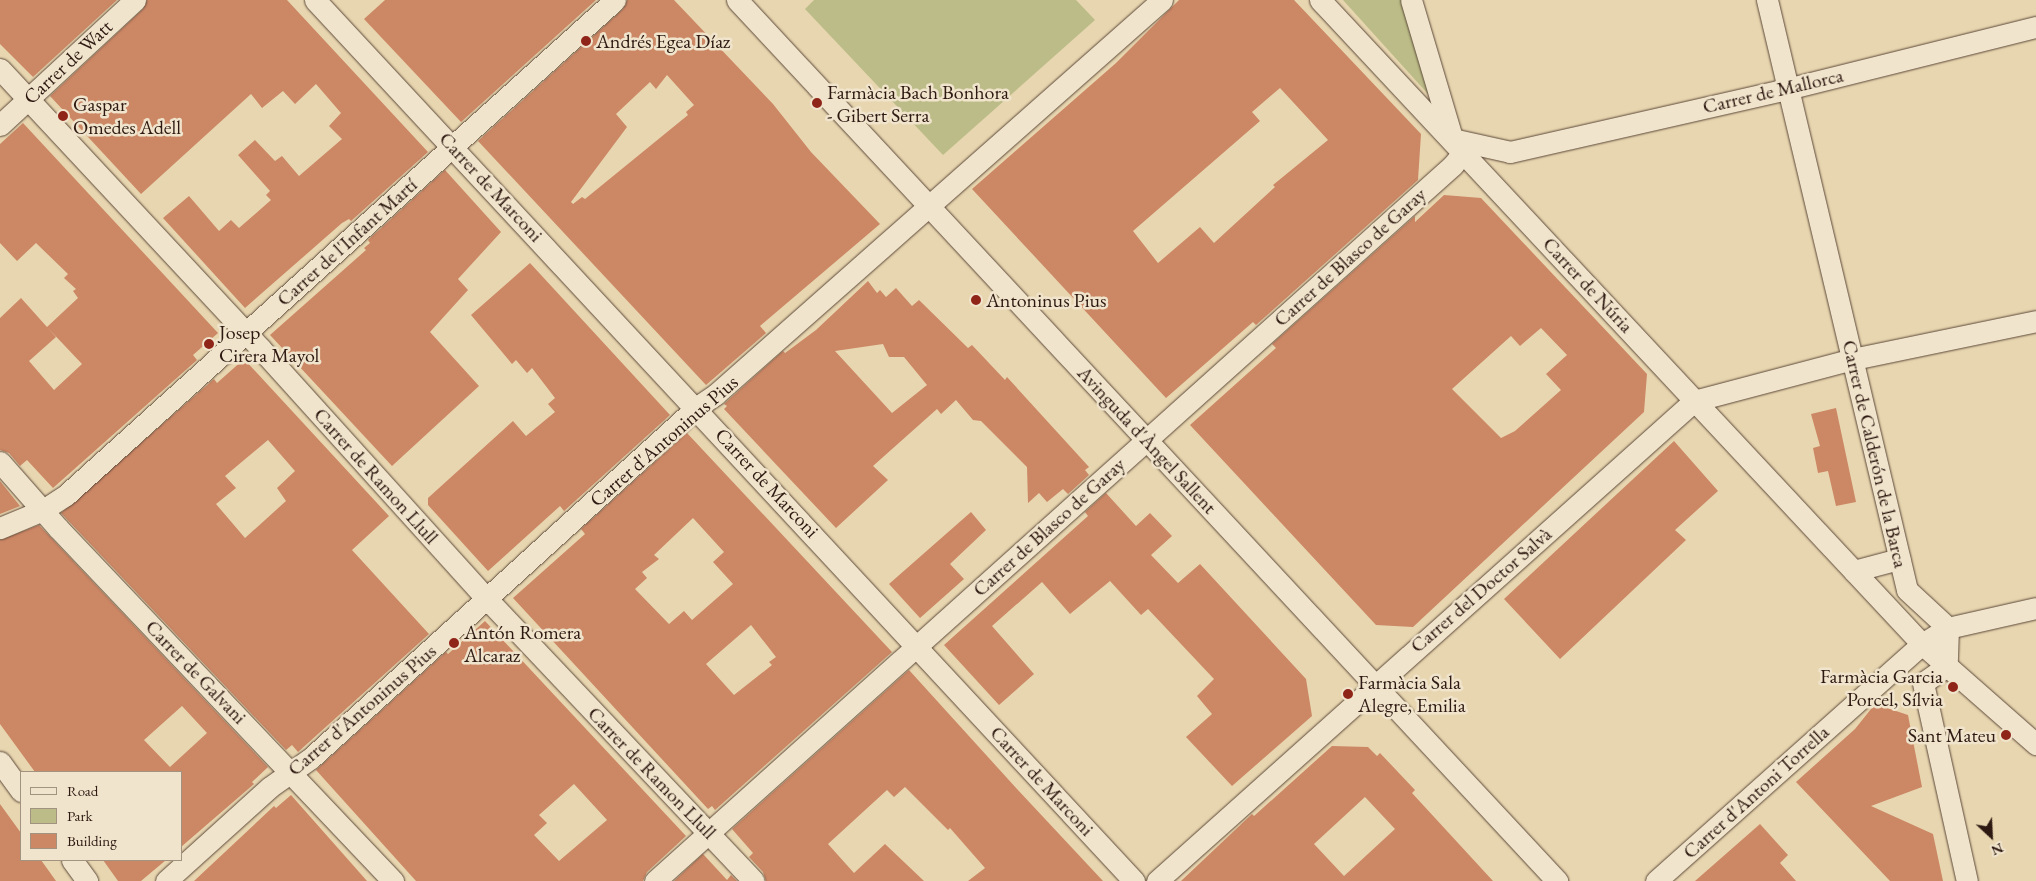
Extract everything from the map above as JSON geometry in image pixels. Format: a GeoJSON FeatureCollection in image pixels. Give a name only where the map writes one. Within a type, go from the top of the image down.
{"type":"FeatureCollection","features":[{"type":"Feature","properties":{"kind":"street","name":"Carrer de Watt"},"geometry":{"type":"LineString","coordinates":[[0,125],[135,0]]}},
{"type":"Feature","properties":{"kind":"street","name":"Carrer de Marconi"},"geometry":{"type":"LineString","coordinates":[[315,0],[697,407],[1134,881]]}},
{"type":"Feature","properties":{"kind":"street","name":"Carrer de l'Infant Martí"},"geometry":{"type":"LineString","coordinates":[[0,528],[43,510],[66,495],[616,0]]}},
{"type":"Feature","properties":{"kind":"street","name":"Avinguda d'Àngel Sallent"},"geometry":{"type":"LineString","coordinates":[[738,0],[930,204],[1146,440],[1557,881]]}},
{"type":"Feature","properties":{"kind":"street","name":"Carrer d'Antoninus Pius"},"geometry":{"type":"LineString","coordinates":[[166,881],[270,787],[291,772],[487,599],[697,407],[716,394],[1162,0]]}},
{"type":"Feature","properties":{"kind":"street","name":"Carrer de Núria"},"geometry":{"type":"LineString","coordinates":[[1320,0],[1499,188],[1694,401],[1922,644],[2036,744]]}},
{"type":"Feature","properties":{"kind":"street"},"geometry":{"type":"LineString","coordinates":[[1411,0],[1458,145]]}},
{"type":"Feature","properties":{"kind":"street","name":"Carrer de Calderón de la Barca"},"geometry":{"type":"LineString","coordinates":[[1767,0],[1899,559],[1908,590],[1948,628]]}},
{"type":"Feature","properties":{"kind":"street","name":"Carrer de Mallorca"},"geometry":{"type":"LineString","coordinates":[[1458,145],[1510,152],[1787,89],[2036,27]]}},
{"type":"Feature","properties":{"kind":"street","name":"Carrer de Ramon Llull"},"geometry":{"type":"LineString","coordinates":[[0,69],[246,333],[487,599],[754,881]]}},
{"type":"Feature","properties":{"kind":"street","name":"Carrer de Blasco de Garay"},"geometry":{"type":"LineString","coordinates":[[655,881],[1453,166],[1458,145]]}},
{"type":"Feature","properties":{"kind":"street"},"geometry":{"type":"LineString","coordinates":[[1499,188],[1500,165],[1510,152]]}},
{"type":"Feature","properties":{"kind":"street"},"geometry":{"type":"LineString","coordinates":[[1694,401],[1853,358],[2036,320]]}},
{"type":"Feature","properties":{"kind":"street","name":"Carrer del Doctor Salvà"},"geometry":{"type":"LineString","coordinates":[[1157,881],[1374,684],[1694,401]]}},
{"type":"Feature","properties":{"kind":"street","name":"Carrer de Galvani"},"geometry":{"type":"LineString","coordinates":[[0,462],[393,881]]}},
{"type":"Feature","properties":{"kind":"street"},"geometry":{"type":"LineString","coordinates":[[1854,572],[1899,559]]}},
{"type":"Feature","properties":{"kind":"street","name":"Carrer d'Antoni Torrella"},"geometry":{"type":"LineString","coordinates":[[1656,881],[1922,644],[1948,628],[2036,608]]}},
{"type":"Feature","properties":{"kind":"street"},"geometry":{"type":"LineString","coordinates":[[1948,628],[1947,666],[1923,683],[1968,881]]}},
{"type":"Feature","properties":{"kind":"street"},"geometry":{"type":"LineString","coordinates":[[0,762],[20,790]]}},
{"type":"Feature","properties":{"kind":"street"},"geometry":{"type":"LineString","coordinates":[[73,861],[87,881]]}},
{"type":"Feature","properties":{"kind":"green space"},"geometry":{"type":"Polygon","coordinates":[[[814,0],[1076,0],[1095,20],[943,155],[805,9],[814,0]]]}},
{"type":"Feature","properties":{"kind":"green space"},"geometry":{"type":"Polygon","coordinates":[[[1343,0],[1402,0],[1437,104],[1343,0]]]}},
{"type":"Feature","properties":{"kind":"building"},"geometry":{"type":"Polygon","coordinates":[[[0,0],[117,0],[33,77],[0,44],[0,0]]]}},
{"type":"Feature","properties":{"kind":"building"},"geometry":{"type":"Polygon","coordinates":[[[147,0],[287,0],[428,152],[351,221],[349,219],[342,223],[245,308],[163,218],[189,196],[219,231],[231,220],[239,228],[271,200],[266,195],[270,191],[238,155],[255,140],[275,161],[282,156],[299,176],[342,139],[329,126],[341,113],[316,84],[295,104],[283,91],[262,108],[251,94],[141,194],[50,96],[143,9],[147,0]]]}},
{"type":"Feature","properties":{"kind":"building"},"geometry":{"type":"Polygon","coordinates":[[[385,0],[596,0],[461,122],[364,19],[385,0]]]}},
{"type":"Feature","properties":{"kind":"building"},"geometry":{"type":"Polygon","coordinates":[[[627,0],[674,0],[773,104],[811,152],[880,224],[760,326],[766,333],[706,385],[478,141],[623,9],[627,0]],[[667,75],[656,89],[650,82],[616,114],[627,127],[571,202],[573,204],[582,197],[585,199],[688,115],[686,112],[694,105],[667,75]]]}},
{"type":"Feature","properties":{"kind":"building"},"geometry":{"type":"Polygon","coordinates":[[[1179,0],[1294,0],[1421,134],[1418,180],[1256,325],[1253,322],[1166,398],[972,189],[1116,63],[1179,0]],[[1280,88],[1252,112],[1260,121],[1133,231],[1158,263],[1200,227],[1214,243],[1275,187],[1273,185],[1328,140],[1280,88]]]}},
{"type":"Feature","properties":{"kind":"building"},"geometry":{"type":"Polygon","coordinates":[[[23,123],[218,333],[193,355],[197,360],[53,488],[27,460],[20,466],[9,453],[0,450],[0,318],[21,298],[47,327],[78,298],[73,291],[76,289],[64,278],[68,274],[36,243],[17,261],[0,243],[0,144],[23,123]],[[47,327],[56,337],[29,361],[54,390],[82,364],[47,327]]]}},
{"type":"Feature","properties":{"kind":"building"},"geometry":{"type":"Polygon","coordinates":[[[445,170],[501,232],[458,279],[468,290],[430,332],[479,386],[392,466],[270,335],[366,250],[364,248],[370,243],[368,240],[445,170]]]}},
{"type":"Feature","properties":{"kind":"building"},"geometry":{"type":"Polygon","coordinates":[[[1444,195],[1481,198],[1647,374],[1644,412],[1413,627],[1376,625],[1190,425],[1276,348],[1272,344],[1415,216],[1415,222],[1444,195]],[[1541,328],[1520,346],[1511,336],[1452,389],[1501,438],[1515,431],[1561,390],[1546,374],[1567,355],[1541,328]]]}},
{"type":"Feature","properties":{"kind":"building"},"geometry":{"type":"Polygon","coordinates":[[[530,263],[670,415],[564,511],[560,506],[488,571],[428,505],[428,498],[513,421],[526,436],[555,412],[548,404],[555,398],[532,368],[527,373],[516,360],[512,364],[471,315],[530,263]]]}},
{"type":"Feature","properties":{"kind":"building"},"geometry":{"type":"Polygon","coordinates":[[[868,281],[877,293],[880,290],[886,297],[896,288],[912,306],[919,300],[968,348],[972,345],[1005,380],[1007,377],[1089,467],[1085,470],[1089,475],[1068,494],[1063,489],[1047,502],[1039,493],[1028,503],[1027,467],[981,421],[973,420],[956,400],[941,414],[937,409],[873,466],[888,480],[836,528],[724,409],[727,406],[724,404],[783,351],[785,353],[816,330],[868,281]],[[883,344],[835,351],[892,413],[927,385],[904,357],[889,357],[883,344]]]}},
{"type":"Feature","properties":{"kind":"building"},"geometry":{"type":"Polygon","coordinates":[[[244,359],[389,516],[352,550],[429,634],[298,752],[292,745],[286,750],[61,513],[214,379],[217,383],[244,359]],[[268,440],[225,476],[236,488],[216,504],[245,538],[286,501],[277,488],[295,471],[268,440]]]}},
{"type":"Feature","properties":{"kind":"building"},"geometry":{"type":"Polygon","coordinates":[[[1836,408],[1856,502],[1836,506],[1828,471],[1818,473],[1813,448],[1820,446],[1811,414],[1836,408]]]}},
{"type":"Feature","properties":{"kind":"building"},"geometry":{"type":"Polygon","coordinates":[[[687,433],[892,652],[715,810],[712,806],[708,809],[513,598],[585,534],[581,529],[687,433]],[[693,518],[654,555],[659,559],[642,572],[647,578],[635,589],[669,624],[684,611],[692,620],[733,584],[713,562],[724,552],[693,518]],[[751,625],[706,664],[734,695],[772,665],[769,662],[776,657],[751,625]]]}},
{"type":"Feature","properties":{"kind":"building"},"geometry":{"type":"Polygon","coordinates":[[[1674,441],[1718,491],[1675,530],[1686,540],[1560,659],[1504,599],[1674,441]]]}},
{"type":"Feature","properties":{"kind":"building"},"geometry":{"type":"Polygon","coordinates":[[[0,481],[20,506],[0,514],[0,481]]]}},
{"type":"Feature","properties":{"kind":"building"},"geometry":{"type":"Polygon","coordinates":[[[1106,493],[1136,526],[1150,513],[1172,536],[1151,555],[1178,583],[1200,564],[1306,679],[1312,716],[1232,786],[1186,737],[1212,714],[1197,696],[1214,679],[1148,609],[1141,615],[1110,581],[1070,614],[1042,582],[992,626],[1034,674],[999,705],[944,645],[1088,516],[1085,512],[1106,493]]]}},
{"type":"Feature","properties":{"kind":"building"},"geometry":{"type":"Polygon","coordinates":[[[971,512],[986,530],[950,564],[964,579],[920,618],[889,584],[971,512]]]}},
{"type":"Feature","properties":{"kind":"building"},"geometry":{"type":"Polygon","coordinates":[[[39,525],[268,767],[252,782],[254,784],[182,846],[182,771],[34,771],[0,724],[0,540],[39,525]],[[182,706],[144,740],[170,767],[207,733],[182,706]]]}},
{"type":"Feature","properties":{"kind":"building"},"geometry":{"type":"Polygon","coordinates":[[[485,621],[686,836],[647,872],[643,881],[416,881],[316,770],[446,652],[448,654],[485,621]],[[574,784],[539,815],[547,823],[534,835],[559,861],[607,820],[574,784]]]}},
{"type":"Feature","properties":{"kind":"building"},"geometry":{"type":"Polygon","coordinates":[[[909,670],[1103,881],[968,881],[985,868],[950,828],[948,830],[905,787],[894,797],[887,790],[828,844],[854,873],[885,844],[924,881],[766,881],[763,872],[749,857],[753,853],[732,829],[909,670]]]}},
{"type":"Feature","properties":{"kind":"building"},"geometry":{"type":"Polygon","coordinates":[[[1875,704],[1908,715],[1922,787],[1871,806],[1933,834],[1943,881],[1890,881],[1796,782],[1855,729],[1875,704]]]}},
{"type":"Feature","properties":{"kind":"building"},"geometry":{"type":"Polygon","coordinates":[[[1332,746],[1368,747],[1377,756],[1380,753],[1415,790],[1412,793],[1493,881],[1181,881],[1252,814],[1254,816],[1332,746]],[[1365,797],[1314,844],[1344,876],[1395,829],[1365,797]]]}},
{"type":"Feature","properties":{"kind":"building"},"geometry":{"type":"Polygon","coordinates":[[[291,795],[367,881],[194,881],[274,806],[276,808],[291,795]]]}},
{"type":"Feature","properties":{"kind":"building"},"geometry":{"type":"Polygon","coordinates":[[[0,804],[20,832],[20,861],[42,861],[56,881],[0,881],[0,804]]]}},
{"type":"Feature","properties":{"kind":"building"},"geometry":{"type":"Polygon","coordinates":[[[1760,824],[1788,855],[1780,863],[1796,881],[1695,881],[1760,824]]]}},
{"type":"Feature","properties":{"kind":"building"},"geometry":{"type":"Polygon","coordinates":[[[703,854],[727,880],[731,875],[737,881],[674,881],[703,854]]]}},
{"type":"Feature","properties":{"kind":"building"},"geometry":{"type":"Polygon","coordinates":[[[104,861],[165,861],[141,881],[118,881],[104,861]]]}},
{"type":"Feature","properties":{"kind":"place","name":"Andrés Egea Díaz"},"geometry":{"type":"Point","coordinates":[586,41]}},
{"type":"Feature","properties":{"kind":"place","name":"Farmàcia Bach Bonhora - Gibert Serra"},"geometry":{"type":"Point","coordinates":[817,103]}},
{"type":"Feature","properties":{"kind":"place","name":"Gaspar Omedes Adell"},"geometry":{"type":"Point","coordinates":[63,116]}},
{"type":"Feature","properties":{"kind":"place","name":"Antoninus Pius"},"geometry":{"type":"Point","coordinates":[976,300]}},
{"type":"Feature","properties":{"kind":"place","name":"Josep Cirera Mayol"},"geometry":{"type":"Point","coordinates":[209,344]}},
{"type":"Feature","properties":{"kind":"place","name":"Antón Romera Alcaraz"},"geometry":{"type":"Point","coordinates":[454,643]}},
{"type":"Feature","properties":{"kind":"place","name":"Farmàcia Garcia Porcel, Sílvia"},"geometry":{"type":"Point","coordinates":[1953,687]}},
{"type":"Feature","properties":{"kind":"place","name":"Farmàcia Sala Alegre, Emilia"},"geometry":{"type":"Point","coordinates":[1348,694]}},
{"type":"Feature","properties":{"kind":"place","name":"Sant Mateu"},"geometry":{"type":"Point","coordinates":[2006,735]}}]}
